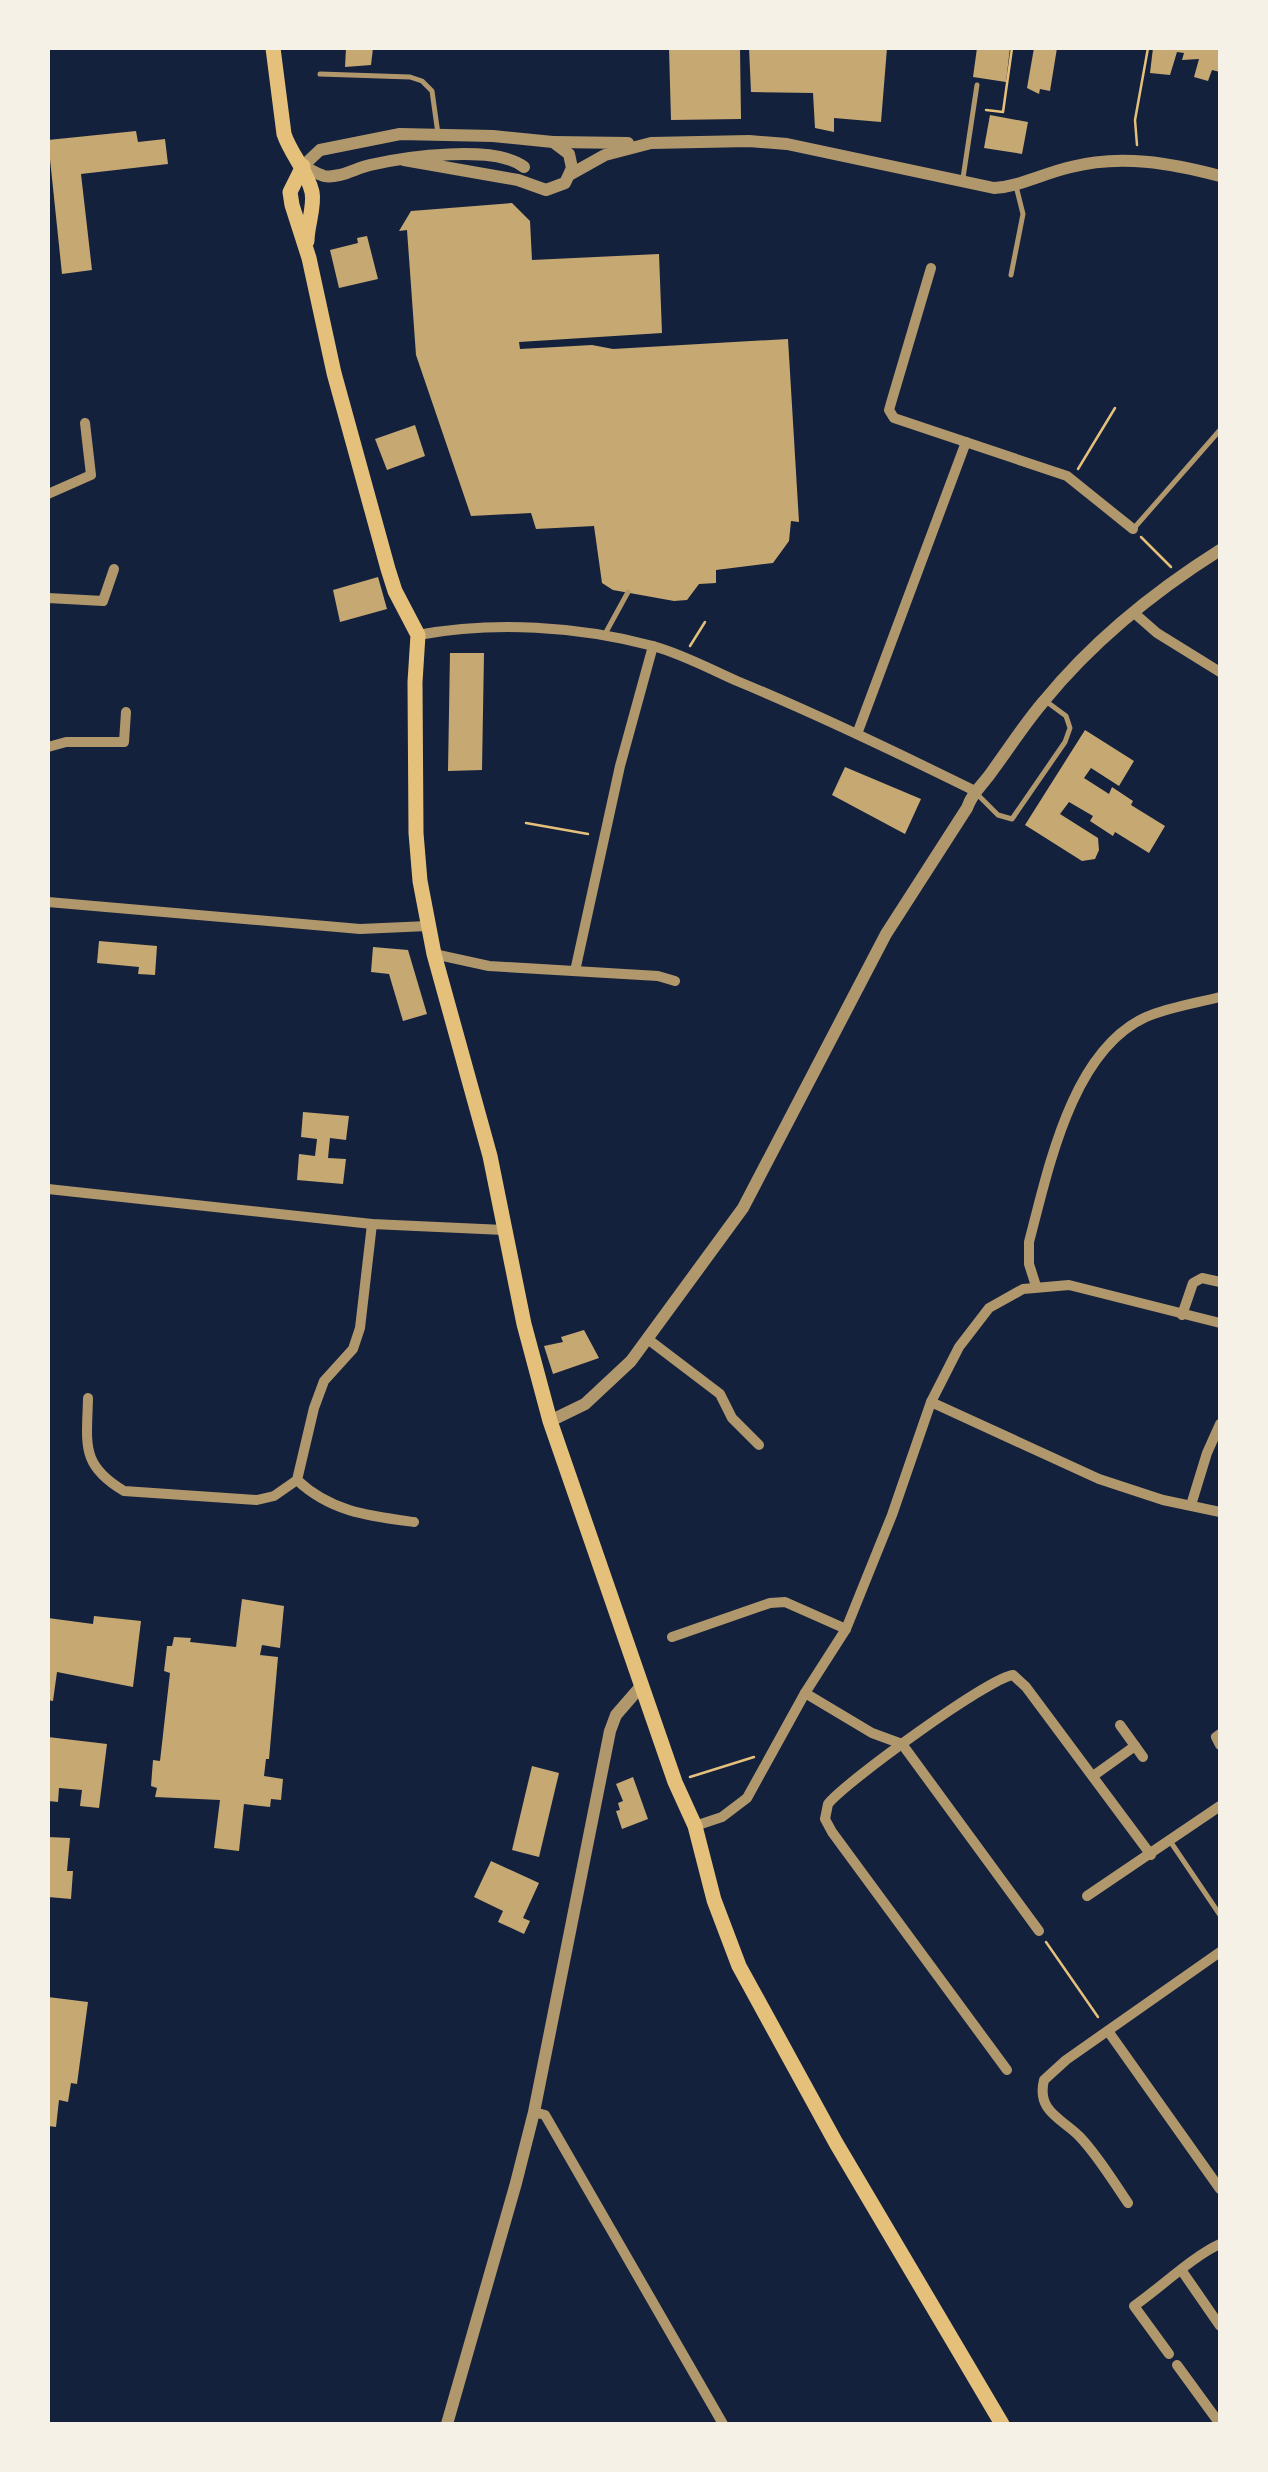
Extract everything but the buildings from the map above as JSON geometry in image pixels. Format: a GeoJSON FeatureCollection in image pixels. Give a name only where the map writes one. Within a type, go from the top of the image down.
{"type":"FeatureCollection","features":[{"type":"Feature","properties":{"kind":"main road"},"geometry":{"type":"LineString","coordinates":[[274,49],[284,134],[314,196],[306,250]]}},
{"type":"Feature","properties":{"kind":"main road"},"geometry":{"type":"LineString","coordinates":[[302,166],[290,192],[334,372],[388,569],[418,636],[416,833],[428,926],[470,1076],[550,1421],[675,1782],[696,1826],[714,1900],[739,1966],[836,2143],[1002,2424]]}},
{"type":"Feature","properties":{"kind":"street"},"geometry":{"type":"LineString","coordinates":[[534,184],[524,167],[506,158],[404,160],[327,177],[302,166],[320,150],[356,141],[400,134],[438,134],[526,138],[548,143],[672,140],[787,144],[994,188],[1016,186],[1068,167],[1104,160],[1136,160],[1220,176]]}},
{"type":"Feature","properties":{"kind":"street"},"geometry":{"type":"LineString","coordinates":[[404,160],[554,189],[571,174],[605,155],[651,142]]}},
{"type":"Feature","properties":{"kind":"street"},"geometry":{"type":"LineString","coordinates":[[524,167],[528,153],[548,143]]}},
{"type":"Feature","properties":{"kind":"street"},"geometry":{"type":"LineString","coordinates":[[548,143],[570,154],[571,174]]}},
{"type":"Feature","properties":{"kind":"street"},"geometry":{"type":"LineString","coordinates":[[931,268],[889,410],[894,418],[1072,479],[1133,529]]}},
{"type":"Feature","properties":{"kind":"street"},"geometry":{"type":"LineString","coordinates":[[48,494],[90,475],[85,423]]}},
{"type":"Feature","properties":{"kind":"street"},"geometry":{"type":"LineString","coordinates":[[857,734],[966,442]]}},
{"type":"Feature","properties":{"kind":"street"},"geometry":{"type":"LineString","coordinates":[[550,1421],[595,1396],[649,1340],[754,1189],[879,946],[967,808],[973,790],[991,774],[1044,700],[1133,612],[1220,550]]}},
{"type":"Feature","properties":{"kind":"street"},"geometry":{"type":"LineString","coordinates":[[48,598],[103,601],[114,569]]}},
{"type":"Feature","properties":{"kind":"street"},"geometry":{"type":"LineString","coordinates":[[1133,612],[1220,672]]}},
{"type":"Feature","properties":{"kind":"street"},"geometry":{"type":"LineString","coordinates":[[418,636],[452,630],[524,628],[584,632],[654,646],[857,734],[973,790]]}},
{"type":"Feature","properties":{"kind":"street"},"geometry":{"type":"LineString","coordinates":[[574,971],[620,766],[654,646]]}},
{"type":"Feature","properties":{"kind":"street"},"geometry":{"type":"LineString","coordinates":[[48,747],[66,742],[124,742],[126,712]]}},
{"type":"Feature","properties":{"kind":"street"},"geometry":{"type":"LineString","coordinates":[[48,902],[360,929],[428,926]]}},
{"type":"Feature","properties":{"kind":"street"},"geometry":{"type":"LineString","coordinates":[[434,954],[489,966],[658,976],[675,982]]}},
{"type":"Feature","properties":{"kind":"street"},"geometry":{"type":"LineString","coordinates":[[1036,1286],[1029,1242],[1068,1111],[1088,1075],[1125,1031],[1146,1017],[1220,997]]}},
{"type":"Feature","properties":{"kind":"street"},"geometry":{"type":"LineString","coordinates":[[48,1189],[372,1224],[504,1230]]}},
{"type":"Feature","properties":{"kind":"street"},"geometry":{"type":"LineString","coordinates":[[88,1398],[89,1459],[106,1480],[124,1491],[258,1500],[274,1496],[297,1480],[324,1381],[353,1349],[360,1328],[372,1224]]}},
{"type":"Feature","properties":{"kind":"street"},"geometry":{"type":"LineString","coordinates":[[1182,1315],[1194,1282],[1202,1278],[1220,1282]]}},
{"type":"Feature","properties":{"kind":"street"},"geometry":{"type":"LineString","coordinates":[[696,1826],[722,1818],[739,1807],[846,1629],[892,1515],[931,1402],[974,1324],[1004,1298],[1036,1286],[1084,1288],[1220,1324]]}},
{"type":"Feature","properties":{"kind":"street"},"geometry":{"type":"LineString","coordinates":[[649,1340],[720,1394],[732,1418],[758,1445]]}},
{"type":"Feature","properties":{"kind":"street"},"geometry":{"type":"LineString","coordinates":[[931,1402],[1099,1479],[1163,1500],[1220,1512]]}},
{"type":"Feature","properties":{"kind":"street"},"geometry":{"type":"LineString","coordinates":[[1191,1505],[1220,1424]]}},
{"type":"Feature","properties":{"kind":"street"},"geometry":{"type":"LineString","coordinates":[[297,1480],[329,1505],[362,1516],[414,1522]]}},
{"type":"Feature","properties":{"kind":"street"},"geometry":{"type":"LineString","coordinates":[[672,1637],[770,1603],[785,1602],[846,1629]]}},
{"type":"Feature","properties":{"kind":"street"},"geometry":{"type":"LineString","coordinates":[[1007,2070],[825,1819],[824,1811],[833,1797],[992,1682],[1013,1675],[1026,1687],[1151,1855]]}},
{"type":"Feature","properties":{"kind":"street"},"geometry":{"type":"LineString","coordinates":[[447,2424],[534,2112],[610,1731],[616,1715],[642,1686]]}},
{"type":"Feature","properties":{"kind":"street"},"geometry":{"type":"LineString","coordinates":[[805,1692],[872,1733],[902,1744],[1038,1931]]}},
{"type":"Feature","properties":{"kind":"street"},"geometry":{"type":"LineString","coordinates":[[1120,1724],[1143,1758]]}},
{"type":"Feature","properties":{"kind":"street"},"geometry":{"type":"LineString","coordinates":[[1220,1734],[1216,1737],[1220,1745]]}},
{"type":"Feature","properties":{"kind":"street"},"geometry":{"type":"LineString","coordinates":[[1093,1776],[1136,1746]]}},
{"type":"Feature","properties":{"kind":"street"},"geometry":{"type":"LineString","coordinates":[[1087,1896],[1220,1806]]}},
{"type":"Feature","properties":{"kind":"street"},"geometry":{"type":"LineString","coordinates":[[1128,2203],[1079,2135],[1060,2123],[1042,2098],[1044,2080],[1220,1954]]}},
{"type":"Feature","properties":{"kind":"street"},"geometry":{"type":"LineString","coordinates":[[1108,2031],[1220,2188]]}},
{"type":"Feature","properties":{"kind":"street"},"geometry":{"type":"LineString","coordinates":[[534,2112],[545,2116],[588,2186],[723,2424]]}},
{"type":"Feature","properties":{"kind":"street"},"geometry":{"type":"LineString","coordinates":[[1169,2354],[1134,2306],[1203,2252],[1220,2244]]}},
{"type":"Feature","properties":{"kind":"street"},"geometry":{"type":"LineString","coordinates":[[1182,2271],[1220,2326]]}},
{"type":"Feature","properties":{"kind":"street"},"geometry":{"type":"LineString","coordinates":[[1178,2365],[1220,2424]]}},
{"type":"Feature","properties":{"kind":"lane"},"geometry":{"type":"LineString","coordinates":[[320,74],[410,77],[422,81],[434,98],[438,134]]}},
{"type":"Feature","properties":{"kind":"lane"},"geometry":{"type":"LineString","coordinates":[[963,181],[977,85]]}},
{"type":"Feature","properties":{"kind":"lane"},"geometry":{"type":"LineString","coordinates":[[1011,275],[1023,214],[1016,186]]}},
{"type":"Feature","properties":{"kind":"lane"},"geometry":{"type":"LineString","coordinates":[[1133,529],[1220,430]]}},
{"type":"Feature","properties":{"kind":"lane"},"geometry":{"type":"LineString","coordinates":[[604,637],[628,592]]}},
{"type":"Feature","properties":{"kind":"lane"},"geometry":{"type":"LineString","coordinates":[[973,790],[998,815],[1012,819],[1065,742],[1070,728],[1066,716],[1044,700]]}},
{"type":"Feature","properties":{"kind":"lane"},"geometry":{"type":"LineString","coordinates":[[1170,1841],[1220,1915]]}},
{"type":"Feature","properties":{"kind":"path"},"geometry":{"type":"LineString","coordinates":[[986,110],[1003,112],[1012,48]]}},
{"type":"Feature","properties":{"kind":"path"},"geometry":{"type":"LineString","coordinates":[[1136,142],[1135,120],[1148,48]]}},
{"type":"Feature","properties":{"kind":"path"},"geometry":{"type":"LineString","coordinates":[[1072,479],[1115,408]]}},
{"type":"Feature","properties":{"kind":"path"},"geometry":{"type":"LineString","coordinates":[[1133,529],[1180,576]]}},
{"type":"Feature","properties":{"kind":"path"},"geometry":{"type":"LineString","coordinates":[[684,658],[705,622]]}},
{"type":"Feature","properties":{"kind":"path"},"geometry":{"type":"LineString","coordinates":[[526,824],[604,835]]}},
{"type":"Feature","properties":{"kind":"path"},"geometry":{"type":"LineString","coordinates":[[675,1782],[774,1751]]}},
{"type":"Feature","properties":{"kind":"path"},"geometry":{"type":"LineString","coordinates":[[1038,1931],[1108,2031]]}}]}
